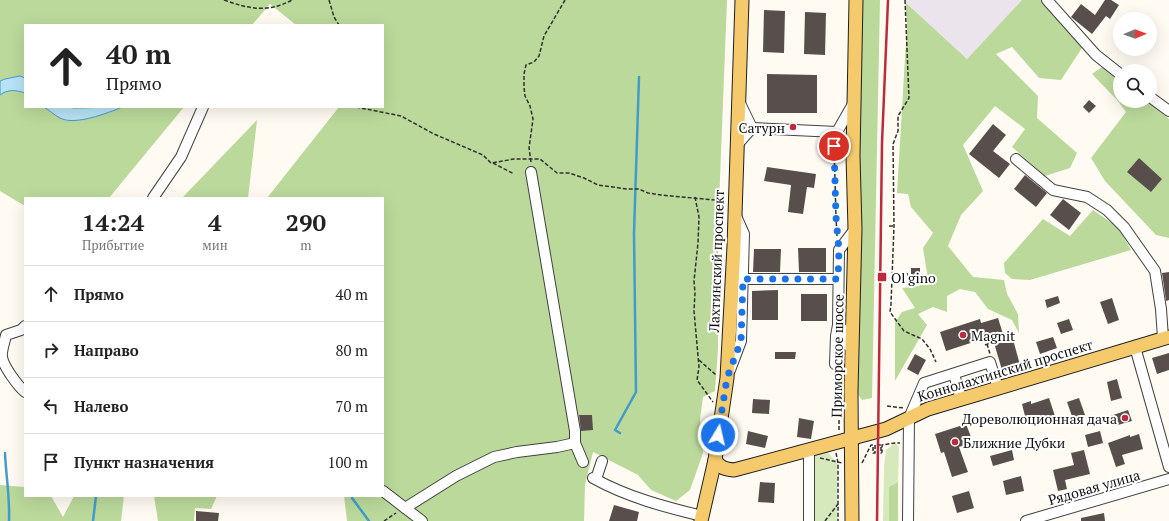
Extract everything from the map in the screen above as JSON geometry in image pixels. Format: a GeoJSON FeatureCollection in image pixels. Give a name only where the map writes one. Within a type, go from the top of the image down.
{"type":"FeatureCollection","features":[{"type":"Feature","properties":{"kind":"main road","name":"Лахтинский проспект"},"geometry":{"type":"LineString","coordinates":[[702,518],[715,460],[734,246],[742,0]]}},
{"type":"Feature","properties":{"kind":"main road","name":"Приморское шоссе"},"geometry":{"type":"LineString","coordinates":[[852,521],[851,391],[855,230],[853,156],[856,0]]}},
{"type":"Feature","properties":{"kind":"main road","name":"Коннолахтинский проспект"},"geometry":{"type":"LineString","coordinates":[[715,460],[718,466],[725,470],[734,470],[809,453],[886,429],[928,409],[1166,338]]}},
{"type":"Feature","properties":{"kind":"street"},"geometry":{"type":"LineString","coordinates":[[1046,0],[1096,56],[1113,69]]}},
{"type":"Feature","properties":{"kind":"street"},"geometry":{"type":"LineString","coordinates":[[739,100],[752,128]]}},
{"type":"Feature","properties":{"kind":"street"},"geometry":{"type":"LineString","coordinates":[[1157,102],[1169,111]]}},
{"type":"Feature","properties":{"kind":"street"},"geometry":{"type":"LineString","coordinates":[[835,132],[854,104]]}},
{"type":"Feature","properties":{"kind":"street"},"geometry":{"type":"LineString","coordinates":[[154,197],[181,156],[203,108]]}},
{"type":"Feature","properties":{"kind":"street"},"geometry":{"type":"LineString","coordinates":[[752,128],[835,132]]}},
{"type":"Feature","properties":{"kind":"street"},"geometry":{"type":"LineString","coordinates":[[737,145],[752,128]]}},
{"type":"Feature","properties":{"kind":"street"},"geometry":{"type":"LineString","coordinates":[[835,132],[853,156]]}},
{"type":"Feature","properties":{"kind":"street"},"geometry":{"type":"LineString","coordinates":[[1016,159],[1053,190],[1087,197],[1107,210],[1124,227],[1155,271],[1166,338]]}},
{"type":"Feature","properties":{"kind":"street"},"geometry":{"type":"LineString","coordinates":[[531,172],[576,443],[583,462]]}},
{"type":"Feature","properties":{"kind":"street"},"geometry":{"type":"LineString","coordinates":[[723,377],[741,341],[744,234],[735,212]]}},
{"type":"Feature","properties":{"kind":"street"},"geometry":{"type":"LineString","coordinates":[[835,364],[838,325],[839,250],[855,230]]}},
{"type":"Feature","properties":{"kind":"street"},"geometry":{"type":"LineString","coordinates":[[743,279],[838,279]]}},
{"type":"Feature","properties":{"kind":"street"},"geometry":{"type":"LineString","coordinates":[[838,325],[846,332],[851,391]]}},
{"type":"Feature","properties":{"kind":"street"},"geometry":{"type":"LineString","coordinates":[[24,327],[21,330],[6,335],[2,357],[9,372],[19,387],[24,391]]}},
{"type":"Feature","properties":{"kind":"street"},"geometry":{"type":"LineString","coordinates":[[1134,347],[1169,467]]}},
{"type":"Feature","properties":{"kind":"street"},"geometry":{"type":"LineString","coordinates":[[908,521],[909,418],[924,383],[990,362],[998,388]]}},
{"type":"Feature","properties":{"kind":"street"},"geometry":{"type":"LineString","coordinates":[[954,374],[961,399]]}},
{"type":"Feature","properties":{"kind":"street"},"geometry":{"type":"LineString","coordinates":[[405,508],[456,476],[494,457],[576,443]]}},
{"type":"Feature","properties":{"kind":"street"},"geometry":{"type":"LineString","coordinates":[[809,453],[809,521]]}},
{"type":"Feature","properties":{"kind":"street"},"geometry":{"type":"LineString","coordinates":[[602,461],[594,479],[623,493],[702,518]]}},
{"type":"Feature","properties":{"kind":"street","name":"Рядовая улица"},"geometry":{"type":"LineString","coordinates":[[1026,521],[1042,519],[1169,479]]}},
{"type":"Feature","properties":{"kind":"street"},"geometry":{"type":"LineString","coordinates":[[384,492],[422,521]]}},
{"type":"Feature","properties":{"kind":"path"},"geometry":{"type":"LineString","coordinates":[[224,0],[238,6],[269,9],[292,0]]}},
{"type":"Feature","properties":{"kind":"path"},"geometry":{"type":"LineString","coordinates":[[329,0],[334,17],[338,24]]}},
{"type":"Feature","properties":{"kind":"path"},"geometry":{"type":"LineString","coordinates":[[531,172],[532,158],[529,148],[533,119],[530,106],[525,96],[524,74],[526,65],[534,62],[539,56],[544,36],[565,0]]}},
{"type":"Feature","properties":{"kind":"path"},"geometry":{"type":"LineString","coordinates":[[905,0],[909,98],[898,116],[898,131],[893,144],[894,226],[892,304],[890,312],[904,331],[922,339],[930,349],[936,362]]}},
{"type":"Feature","properties":{"kind":"path"},"geometry":{"type":"LineString","coordinates":[[358,108],[401,116],[434,134],[483,154],[491,163],[514,174]]}},
{"type":"Feature","properties":{"kind":"path"},"geometry":{"type":"LineString","coordinates":[[835,132],[836,217],[839,250]]}},
{"type":"Feature","properties":{"kind":"path"},"geometry":{"type":"LineString","coordinates":[[491,163],[514,159],[540,159],[557,173],[569,173],[598,185],[639,189],[648,193],[661,195],[696,197],[726,201]]}},
{"type":"Feature","properties":{"kind":"path"},"geometry":{"type":"LineString","coordinates":[[696,197],[699,218],[694,281],[694,308],[699,360],[697,380],[715,405]]}},
{"type":"Feature","properties":{"kind":"path"},"geometry":{"type":"LineString","coordinates":[[889,226],[894,226]]}},
{"type":"Feature","properties":{"kind":"path"},"geometry":{"type":"LineString","coordinates":[[985,345],[993,342]]}},
{"type":"Feature","properties":{"kind":"path"},"geometry":{"type":"LineString","coordinates":[[699,360],[723,377]]}},
{"type":"Feature","properties":{"kind":"path"},"geometry":{"type":"LineString","coordinates":[[835,364],[839,388],[838,432]]}},
{"type":"Feature","properties":{"kind":"path"},"geometry":{"type":"LineString","coordinates":[[971,368],[977,388]]}},
{"type":"Feature","properties":{"kind":"path"},"geometry":{"type":"LineString","coordinates":[[887,406],[893,406]]}},
{"type":"Feature","properties":{"kind":"path"},"geometry":{"type":"LineString","coordinates":[[860,463],[863,463],[871,445],[873,445],[873,453],[875,453],[875,445],[881,445],[882,452],[882,445],[899,442]]}},
{"type":"Feature","properties":{"kind":"path"},"geometry":{"type":"LineString","coordinates":[[836,449],[838,463],[838,521]]}},
{"type":"Feature","properties":{"kind":"path"},"geometry":{"type":"LineString","coordinates":[[809,453],[838,463],[847,463]]}},
{"type":"Feature","properties":{"kind":"path"},"geometry":{"type":"LineString","coordinates":[[826,521],[838,504]]}},
{"type":"Feature","properties":{"kind":"path"},"geometry":{"type":"LineString","coordinates":[[384,521],[405,508]]}},
{"type":"Feature","properties":{"kind":"shaded area"},"geometry":{"type":"Polygon","coordinates":[[[905,0],[1022,0],[967,59],[905,2],[905,0]]]}},
{"type":"Feature","properties":{"kind":"green space"},"geometry":{"type":"Polygon","coordinates":[[[0,0],[727,0],[718,230],[718,349],[715,391],[703,397],[700,419],[703,453],[690,490],[676,501],[651,490],[638,475],[593,452],[585,485],[584,521],[347,521],[344,497],[384,497],[384,197],[268,197],[338,108],[384,108],[384,24],[295,24],[270,4],[253,24],[24,24],[24,108],[183,108],[110,197],[24,197],[24,205],[0,191],[0,0]]]}},
{"type":"Feature","properties":{"kind":"green space"},"geometry":{"type":"Polygon","coordinates":[[[863,0],[880,0],[872,398],[862,400],[857,393],[857,265],[863,0]]]}},
{"type":"Feature","properties":{"kind":"green space"},"geometry":{"type":"Polygon","coordinates":[[[1022,0],[1041,0],[1086,42],[1061,80],[1039,78],[1012,47],[996,54],[1038,96],[1037,118],[1077,153],[1070,168],[1045,176],[1012,147],[1025,129],[995,106],[963,145],[983,191],[961,215],[948,246],[973,277],[1004,280],[1007,294],[1018,314],[1019,333],[1012,320],[988,309],[975,292],[960,289],[947,296],[947,312],[933,307],[918,314],[927,325],[895,381],[895,322],[902,312],[915,308],[902,288],[919,286],[928,279],[923,248],[933,233],[911,207],[908,194],[897,193],[907,24],[905,2],[967,59],[1022,0]]]}},
{"type":"Feature","properties":{"kind":"green space"},"geometry":{"type":"Polygon","coordinates":[[[1102,67],[1113,75],[1113,96],[1092,74],[1102,67]]]}},
{"type":"Feature","properties":{"kind":"green space"},"geometry":{"type":"Polygon","coordinates":[[[1123,108],[1156,108],[1169,119],[1169,238],[1156,235],[1105,181],[1091,158],[1126,112],[1123,108]]]}},
{"type":"Feature","properties":{"kind":"green space"},"geometry":{"type":"Polygon","coordinates":[[[257,120],[248,197],[183,197],[257,120]]]}},
{"type":"Feature","properties":{"kind":"green space"},"geometry":{"type":"Polygon","coordinates":[[[1093,210],[1119,228],[1131,250],[1030,280],[1012,279],[1005,273],[1004,263],[1043,219],[1070,236],[1093,210]]]}},
{"type":"Feature","properties":{"kind":"green space"},"geometry":{"type":"Polygon","coordinates":[[[895,443],[899,447],[898,482],[889,487],[889,521],[883,521],[884,466],[886,450],[895,443]]]}},
{"type":"Feature","properties":{"kind":"green space"},"geometry":{"type":"Polygon","coordinates":[[[826,450],[837,463],[837,521],[814,521],[813,456],[826,450]]]}},
{"type":"Feature","properties":{"kind":"green space"},"geometry":{"type":"Polygon","coordinates":[[[898,482],[898,521],[889,521],[889,487],[898,482]]]}},
{"type":"Feature","properties":{"kind":"green space"},"geometry":{"type":"Polygon","coordinates":[[[0,485],[24,487],[24,497],[52,497],[63,517],[73,497],[124,497],[121,521],[0,521],[0,485]]]}},
{"type":"Feature","properties":{"kind":"green space"},"geometry":{"type":"Polygon","coordinates":[[[154,497],[217,497],[211,509],[195,508],[194,521],[158,521],[154,497]]]}},
{"type":"Feature","properties":{"kind":"water"},"geometry":{"type":"Polygon","coordinates":[[[20,76],[24,78],[24,93],[12,91],[0,95],[0,81],[20,76]]]}},
{"type":"Feature","properties":{"kind":"water"},"geometry":{"type":"Polygon","coordinates":[[[46,108],[120,108],[82,120],[66,120],[46,108]]]}},
{"type":"Feature","properties":{"kind":"building"},"geometry":{"type":"Polygon","coordinates":[[[1105,0],[1111,0],[1119,5],[1113,12],[1110,19],[1106,16],[1092,34],[1071,17],[1081,4],[1095,15],[1105,0]]]}},
{"type":"Feature","properties":{"kind":"building"},"geometry":{"type":"Polygon","coordinates":[[[764,10],[785,11],[784,53],[763,52],[764,10]]]}},
{"type":"Feature","properties":{"kind":"building"},"geometry":{"type":"Polygon","coordinates":[[[805,12],[826,13],[825,55],[804,54],[805,12]]]}},
{"type":"Feature","properties":{"kind":"building"},"geometry":{"type":"Polygon","coordinates":[[[767,74],[817,75],[817,113],[767,113],[767,74]]]}},
{"type":"Feature","properties":{"kind":"building"},"geometry":{"type":"Polygon","coordinates":[[[1089,100],[1096,106],[1089,113],[1083,107],[1089,100]]]}},
{"type":"Feature","properties":{"kind":"building"},"geometry":{"type":"Polygon","coordinates":[[[993,124],[1006,135],[993,151],[1010,164],[999,178],[969,154],[993,124]]]}},
{"type":"Feature","properties":{"kind":"building"},"geometry":{"type":"Polygon","coordinates":[[[1139,158],[1162,179],[1151,192],[1127,172],[1139,158]]]}},
{"type":"Feature","properties":{"kind":"building"},"geometry":{"type":"Polygon","coordinates":[[[767,167],[816,174],[814,188],[807,187],[803,214],[788,212],[791,185],[764,181],[767,167]]]}},
{"type":"Feature","properties":{"kind":"building"},"geometry":{"type":"Polygon","coordinates":[[[1025,175],[1047,193],[1036,207],[1014,189],[1025,175]]]}},
{"type":"Feature","properties":{"kind":"building"},"geometry":{"type":"Polygon","coordinates":[[[1063,199],[1081,213],[1069,230],[1050,215],[1063,199]]]}},
{"type":"Feature","properties":{"kind":"building"},"geometry":{"type":"Polygon","coordinates":[[[798,248],[826,248],[826,272],[799,272],[798,248]]]}},
{"type":"Feature","properties":{"kind":"building"},"geometry":{"type":"Polygon","coordinates":[[[754,249],[781,249],[780,272],[753,272],[754,249]]]}},
{"type":"Feature","properties":{"kind":"building"},"geometry":{"type":"Polygon","coordinates":[[[911,268],[920,268],[920,278],[911,278],[911,268]]]}},
{"type":"Feature","properties":{"kind":"building"},"geometry":{"type":"Polygon","coordinates":[[[1169,272],[1169,300],[1166,301],[1162,273],[1169,272]]]}},
{"type":"Feature","properties":{"kind":"building"},"geometry":{"type":"Polygon","coordinates":[[[778,290],[778,320],[752,320],[752,291],[778,290]]]}},
{"type":"Feature","properties":{"kind":"building"},"geometry":{"type":"Polygon","coordinates":[[[801,294],[827,294],[827,321],[801,321],[801,294]]]}},
{"type":"Feature","properties":{"kind":"building"},"geometry":{"type":"Polygon","coordinates":[[[1058,296],[1060,303],[1047,308],[1045,300],[1058,296]]]}},
{"type":"Feature","properties":{"kind":"building"},"geometry":{"type":"Polygon","coordinates":[[[1112,298],[1119,320],[1108,324],[1100,302],[1112,298]]]}},
{"type":"Feature","properties":{"kind":"building"},"geometry":{"type":"Polygon","coordinates":[[[998,318],[1003,334],[1011,332],[1020,365],[1002,370],[992,336],[946,351],[940,332],[980,319],[981,323],[998,318]]]}},
{"type":"Feature","properties":{"kind":"building"},"geometry":{"type":"Polygon","coordinates":[[[1069,319],[1073,330],[1061,334],[1057,323],[1069,319]]]}},
{"type":"Feature","properties":{"kind":"building"},"geometry":{"type":"Polygon","coordinates":[[[1053,337],[1057,348],[1040,354],[1036,342],[1053,337]]]}},
{"type":"Feature","properties":{"kind":"building"},"geometry":{"type":"Polygon","coordinates":[[[775,352],[796,352],[795,359],[775,359],[775,352]]]}},
{"type":"Feature","properties":{"kind":"building"},"geometry":{"type":"Polygon","coordinates":[[[1169,353],[1169,370],[1157,374],[1152,358],[1169,353]]]}},
{"type":"Feature","properties":{"kind":"building"},"geometry":{"type":"Polygon","coordinates":[[[915,354],[926,360],[918,375],[907,369],[915,354]]]}},
{"type":"Feature","properties":{"kind":"building"},"geometry":{"type":"Polygon","coordinates":[[[1117,379],[1122,398],[1111,401],[1107,382],[1117,379]]]}},
{"type":"Feature","properties":{"kind":"building"},"geometry":{"type":"Polygon","coordinates":[[[1049,398],[1055,416],[1027,424],[1022,404],[1031,401],[1031,404],[1049,398]]]}},
{"type":"Feature","properties":{"kind":"building"},"geometry":{"type":"Polygon","coordinates":[[[1079,398],[1085,415],[1073,419],[1067,402],[1079,398]]]}},
{"type":"Feature","properties":{"kind":"building"},"geometry":{"type":"Polygon","coordinates":[[[753,399],[770,400],[769,414],[752,413],[753,399]]]}},
{"type":"Feature","properties":{"kind":"building"},"geometry":{"type":"Polygon","coordinates":[[[1128,410],[1132,421],[1114,426],[1110,416],[1128,410]]]}},
{"type":"Feature","properties":{"kind":"building"},"geometry":{"type":"Polygon","coordinates":[[[579,415],[592,415],[593,430],[581,431],[579,415]]]}},
{"type":"Feature","properties":{"kind":"building"},"geometry":{"type":"Polygon","coordinates":[[[799,418],[814,421],[811,439],[797,437],[799,418]]]}},
{"type":"Feature","properties":{"kind":"building"},"geometry":{"type":"Polygon","coordinates":[[[966,424],[973,442],[959,447],[968,472],[952,477],[944,452],[941,453],[935,434],[966,424]]]}},
{"type":"Feature","properties":{"kind":"building"},"geometry":{"type":"Polygon","coordinates":[[[748,431],[768,436],[765,448],[746,444],[748,431]]]}},
{"type":"Feature","properties":{"kind":"building"},"geometry":{"type":"Polygon","coordinates":[[[1100,431],[1103,443],[1088,447],[1085,435],[1100,431]]]}},
{"type":"Feature","properties":{"kind":"building"},"geometry":{"type":"Polygon","coordinates":[[[1139,434],[1143,449],[1122,455],[1125,464],[1116,467],[1108,443],[1130,435],[1130,437],[1139,434]]]}},
{"type":"Feature","properties":{"kind":"building"},"geometry":{"type":"Polygon","coordinates":[[[1012,450],[1014,460],[993,466],[990,456],[1012,450]]]}},
{"type":"Feature","properties":{"kind":"building"},"geometry":{"type":"Polygon","coordinates":[[[1084,450],[1090,474],[1065,480],[1067,489],[1058,491],[1053,470],[1074,465],[1071,453],[1084,450]]]}},
{"type":"Feature","properties":{"kind":"building"},"geometry":{"type":"Polygon","coordinates":[[[1021,476],[1024,491],[1006,495],[1003,481],[1021,476]]]}},
{"type":"Feature","properties":{"kind":"building"},"geometry":{"type":"Polygon","coordinates":[[[760,482],[775,483],[774,503],[758,502],[760,482]]]}},
{"type":"Feature","properties":{"kind":"building"},"geometry":{"type":"Polygon","coordinates":[[[969,491],[974,508],[957,513],[952,496],[969,491]]]}},
{"type":"Feature","properties":{"kind":"building"},"geometry":{"type":"Polygon","coordinates":[[[614,505],[639,512],[637,521],[609,521],[614,505]]]}},
{"type":"Feature","properties":{"kind":"building"},"geometry":{"type":"Polygon","coordinates":[[[196,511],[219,513],[218,521],[196,521],[196,511]]]}},
{"type":"Feature","properties":{"kind":"building"},"geometry":{"type":"Polygon","coordinates":[[[1104,513],[1105,521],[1081,521],[1081,518],[1104,513]]]}},
{"type":"Feature","properties":{"kind":"waterway"},"geometry":{"type":"LineString","coordinates":[[620,433],[615,430],[636,392],[634,233],[639,77]]}},
{"type":"Feature","properties":{"kind":"waterway"},"geometry":{"type":"LineString","coordinates":[[5,453],[9,521]]}},
{"type":"Feature","properties":{"kind":"waterway"},"geometry":{"type":"LineString","coordinates":[[93,521],[96,497]]}},
{"type":"Feature","properties":{"kind":"waterway"},"geometry":{"type":"LineString","coordinates":[[352,498],[369,521]]}},
{"type":"Feature","properties":{"kind":"railway"},"geometry":{"type":"LineString","coordinates":[[877,521],[882,143],[888,0]]}},
{"type":"Feature","properties":{"kind":"place","name":"Сатурн"},"geometry":{"type":"Point","coordinates":[793,127]}},
{"type":"Feature","properties":{"kind":"place","name":"Ol'gino"},"geometry":{"type":"Point","coordinates":[882,277]}},
{"type":"Feature","properties":{"kind":"place","name":"Magnit"},"geometry":{"type":"Point","coordinates":[963,335]}},
{"type":"Feature","properties":{"kind":"place","name":"Дореволюционная дача"},"geometry":{"type":"Point","coordinates":[1125,418]}},
{"type":"Feature","properties":{"kind":"place","name":"Ближние Дубки"},"geometry":{"type":"Point","coordinates":[955,442]}},
{"type":"Feature","properties":{"kind":"route"},"geometry":{"type":"LineString","coordinates":[[718,435],[727,378],[741,341],[743,279],[838,279],[839,250],[836,217],[834,146]]}}]}
